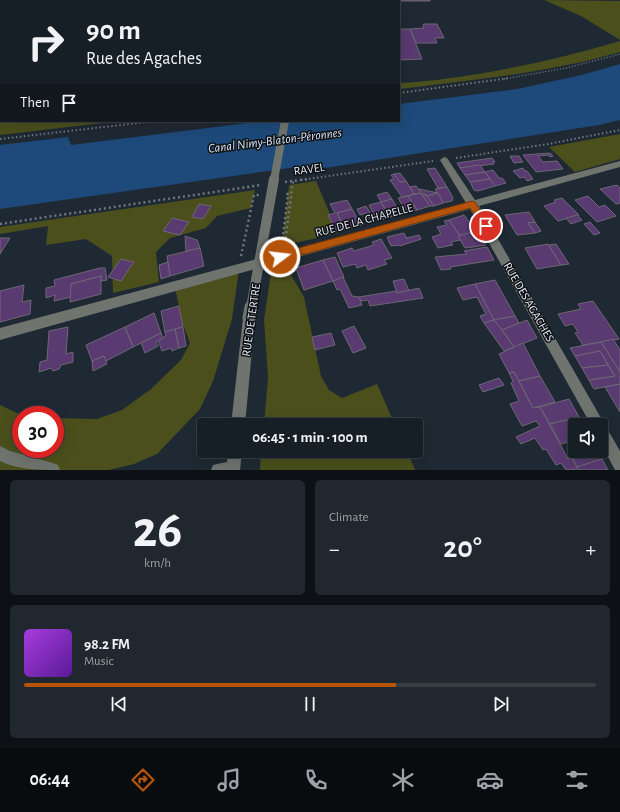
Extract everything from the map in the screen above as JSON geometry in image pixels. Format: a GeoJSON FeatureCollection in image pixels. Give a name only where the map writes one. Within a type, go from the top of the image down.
{"type":"FeatureCollection","features":[{"type":"Feature","properties":{"kind":"street","name":"RUE DE TERTRE"},"geometry":{"type":"LineString","coordinates":[[239,418],[249,318],[284,122]]}},
{"type":"Feature","properties":{"kind":"street","name":"RUE DES AGACHES"},"geometry":{"type":"LineString","coordinates":[[444,160],[472,204],[594,418]]}},
{"type":"Feature","properties":{"kind":"street","name":"RUE DE LA CHAPELLE"},"geometry":{"type":"LineString","coordinates":[[0,334],[620,164]]}},
{"type":"Feature","properties":{"kind":"street"},"geometry":{"type":"LineString","coordinates":[[608,443],[620,465]]}},
{"type":"Feature","properties":{"kind":"street"},"geometry":{"type":"LineString","coordinates":[[0,452],[6,457],[53,470]]}},
{"type":"Feature","properties":{"kind":"street"},"geometry":{"type":"LineString","coordinates":[[218,470],[233,470],[234,458]]}},
{"type":"Feature","properties":{"kind":"path"},"geometry":{"type":"LineString","coordinates":[[400,94],[527,76],[564,69],[620,54]]}},
{"type":"Feature","properties":{"kind":"path"},"geometry":{"type":"LineString","coordinates":[[0,139],[147,122]]}},
{"type":"Feature","properties":{"kind":"path","name":"RAVEL"},"geometry":{"type":"LineString","coordinates":[[278,183],[548,144],[620,130]]}},
{"type":"Feature","properties":{"kind":"path"},"geometry":{"type":"LineString","coordinates":[[288,194],[282,246],[285,246],[293,181]]}},
{"type":"Feature","properties":{"kind":"path"},"geometry":{"type":"LineString","coordinates":[[0,224],[262,185]]}},
{"type":"Feature","properties":{"kind":"path"},"geometry":{"type":"LineString","coordinates":[[245,238],[254,195]]}},
{"type":"Feature","properties":{"kind":"green space"},"geometry":{"type":"Polygon","coordinates":[[[544,0],[620,1],[620,40],[581,16],[544,0]]]}},
{"type":"Feature","properties":{"kind":"green space"},"geometry":{"type":"Polygon","coordinates":[[[620,41],[620,52],[566,65],[538,71],[400,89],[400,83],[438,80],[496,71],[585,51],[620,41]]]}},
{"type":"Feature","properties":{"kind":"green space"},"geometry":{"type":"Polygon","coordinates":[[[0,122],[111,122],[0,135],[0,122]]]}},
{"type":"Feature","properties":{"kind":"green space"},"geometry":{"type":"Polygon","coordinates":[[[620,134],[620,159],[575,172],[549,147],[620,134]]]}},
{"type":"Feature","properties":{"kind":"green space"},"geometry":{"type":"Polygon","coordinates":[[[316,181],[338,233],[282,246],[289,185],[316,181]]]}},
{"type":"Feature","properties":{"kind":"green space"},"geometry":{"type":"Polygon","coordinates":[[[255,190],[251,208],[217,216],[206,228],[170,238],[156,252],[159,282],[113,293],[112,256],[86,239],[46,245],[48,226],[0,234],[0,227],[255,190]]]}},
{"type":"Feature","properties":{"kind":"green space"},"geometry":{"type":"Polygon","coordinates":[[[239,269],[232,319],[213,381],[200,409],[157,454],[134,464],[109,470],[0,470],[0,405],[12,411],[12,458],[64,458],[64,418],[97,419],[122,410],[151,389],[181,360],[190,343],[182,322],[175,287],[239,269]]]}},
{"type":"Feature","properties":{"kind":"green space"},"geometry":{"type":"Polygon","coordinates":[[[288,270],[304,297],[321,376],[329,390],[342,398],[377,384],[392,418],[265,418],[268,377],[264,320],[271,273],[288,270]]]}},
{"type":"Feature","properties":{"kind":"green space"},"geometry":{"type":"Polygon","coordinates":[[[261,458],[410,458],[415,470],[260,470],[261,458]]]}},
{"type":"Feature","properties":{"kind":"water","name":"Canal Nimy-Blaton-Péronnes"},"geometry":{"type":"Polygon","coordinates":[[[620,64],[620,120],[599,125],[325,168],[317,164],[0,209],[0,145],[68,137],[71,145],[255,122],[400,122],[400,104],[517,89],[582,75],[620,64]]]}},
{"type":"Feature","properties":{"kind":"building"},"geometry":{"type":"Polygon","coordinates":[[[400,0],[430,0],[430,1],[401,1],[400,0]]]}},
{"type":"Feature","properties":{"kind":"building"},"geometry":{"type":"Polygon","coordinates":[[[424,24],[437,24],[444,38],[435,38],[437,43],[416,43],[410,29],[424,28],[424,24]]]}},
{"type":"Feature","properties":{"kind":"building"},"geometry":{"type":"Polygon","coordinates":[[[400,29],[410,29],[422,59],[400,60],[400,29]]]}},
{"type":"Feature","properties":{"kind":"building"},"geometry":{"type":"Polygon","coordinates":[[[550,153],[553,156],[538,156],[543,162],[557,161],[563,169],[536,172],[523,155],[550,153]]]}},
{"type":"Feature","properties":{"kind":"building"},"geometry":{"type":"Polygon","coordinates":[[[510,156],[519,156],[523,162],[514,163],[510,156]]]}},
{"type":"Feature","properties":{"kind":"building"},"geometry":{"type":"Polygon","coordinates":[[[492,158],[495,162],[493,162],[494,164],[460,168],[457,163],[492,158]]]}},
{"type":"Feature","properties":{"kind":"building"},"geometry":{"type":"Polygon","coordinates":[[[480,165],[485,172],[465,175],[460,168],[480,165]]]}},
{"type":"Feature","properties":{"kind":"building"},"geometry":{"type":"Polygon","coordinates":[[[435,168],[447,187],[438,188],[427,169],[435,168]]]}},
{"type":"Feature","properties":{"kind":"building"},"geometry":{"type":"Polygon","coordinates":[[[523,168],[533,179],[527,181],[524,177],[520,178],[513,171],[523,168]]]}},
{"type":"Feature","properties":{"kind":"building"},"geometry":{"type":"Polygon","coordinates":[[[493,170],[499,178],[502,178],[506,183],[495,186],[485,172],[493,170]]]}},
{"type":"Feature","properties":{"kind":"building"},"geometry":{"type":"Polygon","coordinates":[[[485,172],[490,179],[470,182],[465,175],[485,172]]]}},
{"type":"Feature","properties":{"kind":"building"},"geometry":{"type":"Polygon","coordinates":[[[400,173],[406,181],[400,182],[394,174],[400,173]]]}},
{"type":"Feature","properties":{"kind":"building"},"geometry":{"type":"Polygon","coordinates":[[[394,174],[400,182],[406,181],[414,194],[402,197],[390,180],[394,179],[391,175],[394,174]]]}},
{"type":"Feature","properties":{"kind":"building"},"geometry":{"type":"Polygon","coordinates":[[[490,179],[495,186],[478,191],[474,190],[470,182],[490,179]]]}},
{"type":"Feature","properties":{"kind":"building"},"geometry":{"type":"Polygon","coordinates":[[[617,185],[620,188],[620,203],[616,204],[600,189],[617,185]]]}},
{"type":"Feature","properties":{"kind":"building"},"geometry":{"type":"Polygon","coordinates":[[[416,186],[421,193],[414,194],[410,187],[416,186]]]}},
{"type":"Feature","properties":{"kind":"building"},"geometry":{"type":"Polygon","coordinates":[[[447,187],[453,198],[452,201],[443,203],[435,189],[447,187]]]}},
{"type":"Feature","properties":{"kind":"building"},"geometry":{"type":"Polygon","coordinates":[[[419,189],[438,193],[427,196],[419,189]]]}},
{"type":"Feature","properties":{"kind":"building"},"geometry":{"type":"Polygon","coordinates":[[[387,192],[392,199],[381,202],[377,195],[387,192]]]}},
{"type":"Feature","properties":{"kind":"building"},"geometry":{"type":"Polygon","coordinates":[[[421,193],[430,206],[417,210],[408,196],[421,193]]]}},
{"type":"Feature","properties":{"kind":"building"},"geometry":{"type":"Polygon","coordinates":[[[421,193],[427,196],[434,206],[430,206],[421,193]]]}},
{"type":"Feature","properties":{"kind":"building"},"geometry":{"type":"Polygon","coordinates":[[[438,193],[443,203],[434,206],[427,196],[438,193]]]}},
{"type":"Feature","properties":{"kind":"building"},"geometry":{"type":"Polygon","coordinates":[[[408,196],[417,210],[407,213],[398,198],[408,196]]]}},
{"type":"Feature","properties":{"kind":"building"},"geometry":{"type":"Polygon","coordinates":[[[588,196],[599,207],[605,205],[616,216],[597,222],[575,200],[588,196]]]}},
{"type":"Feature","properties":{"kind":"building"},"geometry":{"type":"Polygon","coordinates":[[[562,198],[579,215],[558,221],[544,206],[556,202],[554,200],[562,198]]]}},
{"type":"Feature","properties":{"kind":"building"},"geometry":{"type":"Polygon","coordinates":[[[392,199],[401,214],[390,217],[381,202],[392,199]]]}},
{"type":"Feature","properties":{"kind":"building"},"geometry":{"type":"Polygon","coordinates":[[[347,200],[352,209],[337,213],[345,229],[336,231],[328,215],[335,213],[330,204],[347,200]]]}},
{"type":"Feature","properties":{"kind":"building"},"geometry":{"type":"Polygon","coordinates":[[[381,202],[390,217],[377,221],[369,205],[381,202]]]}},
{"type":"Feature","properties":{"kind":"building"},"geometry":{"type":"Polygon","coordinates":[[[199,204],[211,206],[203,219],[192,217],[199,204]]]}},
{"type":"Feature","properties":{"kind":"building"},"geometry":{"type":"Polygon","coordinates":[[[366,206],[373,217],[369,218],[366,213],[360,215],[357,209],[366,206]]]}},
{"type":"Feature","properties":{"kind":"building"},"geometry":{"type":"Polygon","coordinates":[[[352,209],[361,225],[345,229],[337,213],[352,209]]]}},
{"type":"Feature","properties":{"kind":"building"},"geometry":{"type":"Polygon","coordinates":[[[529,212],[535,222],[528,223],[535,233],[517,235],[505,215],[529,212]]]}},
{"type":"Feature","properties":{"kind":"building"},"geometry":{"type":"Polygon","coordinates":[[[464,215],[476,231],[460,236],[449,220],[464,215]]]}},
{"type":"Feature","properties":{"kind":"building"},"geometry":{"type":"Polygon","coordinates":[[[577,215],[582,220],[571,224],[566,218],[577,215]]]}},
{"type":"Feature","properties":{"kind":"building"},"geometry":{"type":"Polygon","coordinates":[[[172,218],[189,222],[180,235],[163,231],[172,218]]]}},
{"type":"Feature","properties":{"kind":"building"},"geometry":{"type":"Polygon","coordinates":[[[449,220],[460,236],[458,236],[460,240],[451,242],[453,245],[438,248],[432,237],[441,234],[437,227],[447,225],[444,221],[449,220]]]}},
{"type":"Feature","properties":{"kind":"building"},"geometry":{"type":"Polygon","coordinates":[[[535,222],[541,231],[535,233],[528,223],[535,222]]]}},
{"type":"Feature","properties":{"kind":"building"},"geometry":{"type":"Polygon","coordinates":[[[590,222],[600,233],[594,235],[584,224],[590,222]]]}},
{"type":"Feature","properties":{"kind":"building"},"geometry":{"type":"Polygon","coordinates":[[[478,231],[486,245],[465,248],[458,236],[478,231]]]}},
{"type":"Feature","properties":{"kind":"building"},"geometry":{"type":"Polygon","coordinates":[[[404,233],[407,239],[419,235],[421,239],[400,246],[391,246],[387,237],[404,233]]]}},
{"type":"Feature","properties":{"kind":"building"},"geometry":{"type":"Polygon","coordinates":[[[185,236],[197,240],[200,248],[186,251],[185,236]]]}},
{"type":"Feature","properties":{"kind":"building"},"geometry":{"type":"Polygon","coordinates":[[[0,238],[10,238],[0,254],[0,238]]]}},
{"type":"Feature","properties":{"kind":"building"},"geometry":{"type":"Polygon","coordinates":[[[381,239],[392,258],[384,260],[387,264],[368,270],[366,265],[357,268],[355,264],[343,267],[337,253],[352,248],[354,251],[374,245],[372,242],[381,239]]]}},
{"type":"Feature","properties":{"kind":"building"},"geometry":{"type":"Polygon","coordinates":[[[548,244],[561,265],[537,269],[525,248],[548,244]]]}},
{"type":"Feature","properties":{"kind":"building"},"geometry":{"type":"Polygon","coordinates":[[[556,244],[569,264],[561,265],[549,245],[556,244]]]}},
{"type":"Feature","properties":{"kind":"building"},"geometry":{"type":"Polygon","coordinates":[[[487,247],[494,260],[450,267],[451,269],[441,270],[435,257],[467,254],[464,251],[487,247]]]}},
{"type":"Feature","properties":{"kind":"building"},"geometry":{"type":"Polygon","coordinates":[[[200,248],[204,266],[170,276],[167,256],[200,248]]]}},
{"type":"Feature","properties":{"kind":"building"},"geometry":{"type":"Polygon","coordinates":[[[335,257],[344,277],[333,281],[323,260],[335,257]]]}},
{"type":"Feature","properties":{"kind":"building"},"geometry":{"type":"Polygon","coordinates":[[[121,259],[134,262],[121,281],[108,277],[121,259]]]}},
{"type":"Feature","properties":{"kind":"building"},"geometry":{"type":"Polygon","coordinates":[[[323,260],[333,281],[304,290],[296,268],[323,260]]]}},
{"type":"Feature","properties":{"kind":"building"},"geometry":{"type":"Polygon","coordinates":[[[168,262],[170,276],[161,279],[159,265],[168,262]]]}},
{"type":"Feature","properties":{"kind":"building"},"geometry":{"type":"Polygon","coordinates":[[[105,268],[107,280],[101,281],[101,276],[71,284],[71,297],[54,301],[55,295],[46,298],[46,288],[55,286],[54,280],[105,268]]]}},
{"type":"Feature","properties":{"kind":"building"},"geometry":{"type":"Polygon","coordinates":[[[101,276],[101,294],[70,302],[71,284],[101,276]]]}},
{"type":"Feature","properties":{"kind":"building"},"geometry":{"type":"Polygon","coordinates":[[[343,277],[352,296],[359,297],[362,305],[349,308],[340,289],[337,290],[333,281],[343,277]]]}},
{"type":"Feature","properties":{"kind":"building"},"geometry":{"type":"Polygon","coordinates":[[[404,279],[409,291],[397,293],[393,281],[404,279]]]}},
{"type":"Feature","properties":{"kind":"building"},"geometry":{"type":"Polygon","coordinates":[[[495,280],[515,316],[494,320],[475,284],[495,280]]]}},
{"type":"Feature","properties":{"kind":"building"},"geometry":{"type":"Polygon","coordinates":[[[475,284],[494,320],[484,323],[480,316],[486,314],[477,297],[463,300],[457,288],[475,284]]]}},
{"type":"Feature","properties":{"kind":"building"},"geometry":{"type":"Polygon","coordinates":[[[24,285],[22,302],[31,300],[30,314],[0,322],[0,291],[24,285]]]}},
{"type":"Feature","properties":{"kind":"building"},"geometry":{"type":"Polygon","coordinates":[[[419,288],[423,298],[370,306],[368,300],[361,301],[359,297],[396,291],[397,293],[419,288]]]}},
{"type":"Feature","properties":{"kind":"building"},"geometry":{"type":"Polygon","coordinates":[[[593,301],[619,339],[583,345],[575,333],[578,332],[573,324],[565,326],[558,314],[581,309],[578,304],[593,301]]]}},
{"type":"Feature","properties":{"kind":"building"},"geometry":{"type":"Polygon","coordinates":[[[179,306],[183,327],[165,332],[161,311],[179,306]]]}},
{"type":"Feature","properties":{"kind":"building"},"geometry":{"type":"Polygon","coordinates":[[[154,313],[161,333],[133,347],[125,327],[154,313]]]}},
{"type":"Feature","properties":{"kind":"building"},"geometry":{"type":"Polygon","coordinates":[[[515,316],[519,323],[502,330],[494,320],[515,316]]]}},
{"type":"Feature","properties":{"kind":"building"},"geometry":{"type":"Polygon","coordinates":[[[494,320],[514,347],[504,351],[484,323],[494,320]]]}},
{"type":"Feature","properties":{"kind":"building"},"geometry":{"type":"Polygon","coordinates":[[[527,320],[537,338],[514,347],[502,330],[527,320]]]}},
{"type":"Feature","properties":{"kind":"building"},"geometry":{"type":"Polygon","coordinates":[[[354,326],[366,348],[353,353],[342,331],[354,326]]]}},
{"type":"Feature","properties":{"kind":"building"},"geometry":{"type":"Polygon","coordinates":[[[68,327],[66,354],[73,352],[73,362],[61,365],[59,369],[53,371],[51,368],[39,372],[40,362],[47,360],[49,331],[68,327]]]}},
{"type":"Feature","properties":{"kind":"building"},"geometry":{"type":"Polygon","coordinates":[[[125,327],[133,347],[106,361],[104,356],[92,361],[86,345],[125,327]]]}},
{"type":"Feature","properties":{"kind":"building"},"geometry":{"type":"Polygon","coordinates":[[[183,327],[186,346],[179,348],[175,329],[183,327]]]}},
{"type":"Feature","properties":{"kind":"building"},"geometry":{"type":"Polygon","coordinates":[[[175,329],[179,348],[172,351],[171,348],[162,351],[158,340],[166,336],[165,332],[175,329]]]}},
{"type":"Feature","properties":{"kind":"building"},"geometry":{"type":"Polygon","coordinates":[[[161,333],[163,338],[156,342],[158,346],[145,353],[141,343],[161,333]]]}},
{"type":"Feature","properties":{"kind":"building"},"geometry":{"type":"Polygon","coordinates":[[[331,333],[335,345],[315,350],[312,337],[331,333]]]}},
{"type":"Feature","properties":{"kind":"building"},"geometry":{"type":"Polygon","coordinates":[[[613,339],[620,350],[620,372],[601,342],[613,339]]]}},
{"type":"Feature","properties":{"kind":"building"},"geometry":{"type":"Polygon","coordinates":[[[601,342],[620,372],[620,384],[594,389],[589,380],[615,376],[600,351],[575,356],[570,348],[601,342]]]}},
{"type":"Feature","properties":{"kind":"building"},"geometry":{"type":"Polygon","coordinates":[[[523,343],[540,376],[519,381],[514,372],[509,373],[499,354],[523,343]]]}},
{"type":"Feature","properties":{"kind":"building"},"geometry":{"type":"Polygon","coordinates":[[[600,351],[608,365],[582,368],[575,356],[600,351]]]}},
{"type":"Feature","properties":{"kind":"building"},"geometry":{"type":"Polygon","coordinates":[[[104,356],[107,364],[93,371],[92,361],[104,356]]]}},
{"type":"Feature","properties":{"kind":"building"},"geometry":{"type":"Polygon","coordinates":[[[608,365],[615,376],[589,380],[582,368],[608,365]]]}},
{"type":"Feature","properties":{"kind":"building"},"geometry":{"type":"Polygon","coordinates":[[[514,372],[533,408],[540,407],[568,459],[572,458],[578,469],[566,470],[561,463],[556,465],[546,449],[543,450],[535,438],[521,444],[516,437],[540,426],[536,421],[522,426],[510,404],[519,401],[511,383],[513,381],[509,373],[514,372]]]}},
{"type":"Feature","properties":{"kind":"building"},"geometry":{"type":"Polygon","coordinates":[[[540,376],[555,402],[533,408],[519,381],[540,376]]]}},
{"type":"Feature","properties":{"kind":"building"},"geometry":{"type":"Polygon","coordinates":[[[499,378],[504,385],[483,392],[479,385],[499,378]]]}},
{"type":"Feature","properties":{"kind":"building"},"geometry":{"type":"Polygon","coordinates":[[[620,384],[620,412],[605,387],[620,384]]]}},
{"type":"Feature","properties":{"kind":"building"},"geometry":{"type":"Polygon","coordinates":[[[569,399],[579,417],[568,418],[568,420],[550,424],[540,407],[569,399]]]}},
{"type":"Feature","properties":{"kind":"building"},"geometry":{"type":"Polygon","coordinates":[[[568,420],[568,442],[561,444],[550,424],[568,420]]]}},
{"type":"Feature","properties":{"kind":"building"},"geometry":{"type":"Polygon","coordinates":[[[572,458],[602,459],[577,467],[572,458]]]}},
{"type":"Feature","properties":{"kind":"building"},"geometry":{"type":"Polygon","coordinates":[[[602,459],[608,470],[579,470],[577,467],[602,459]]]}},
{"type":"Feature","properties":{"kind":"route"},"geometry":{"type":"LineString","coordinates":[[280,257],[472,204],[486,226]]}}]}
